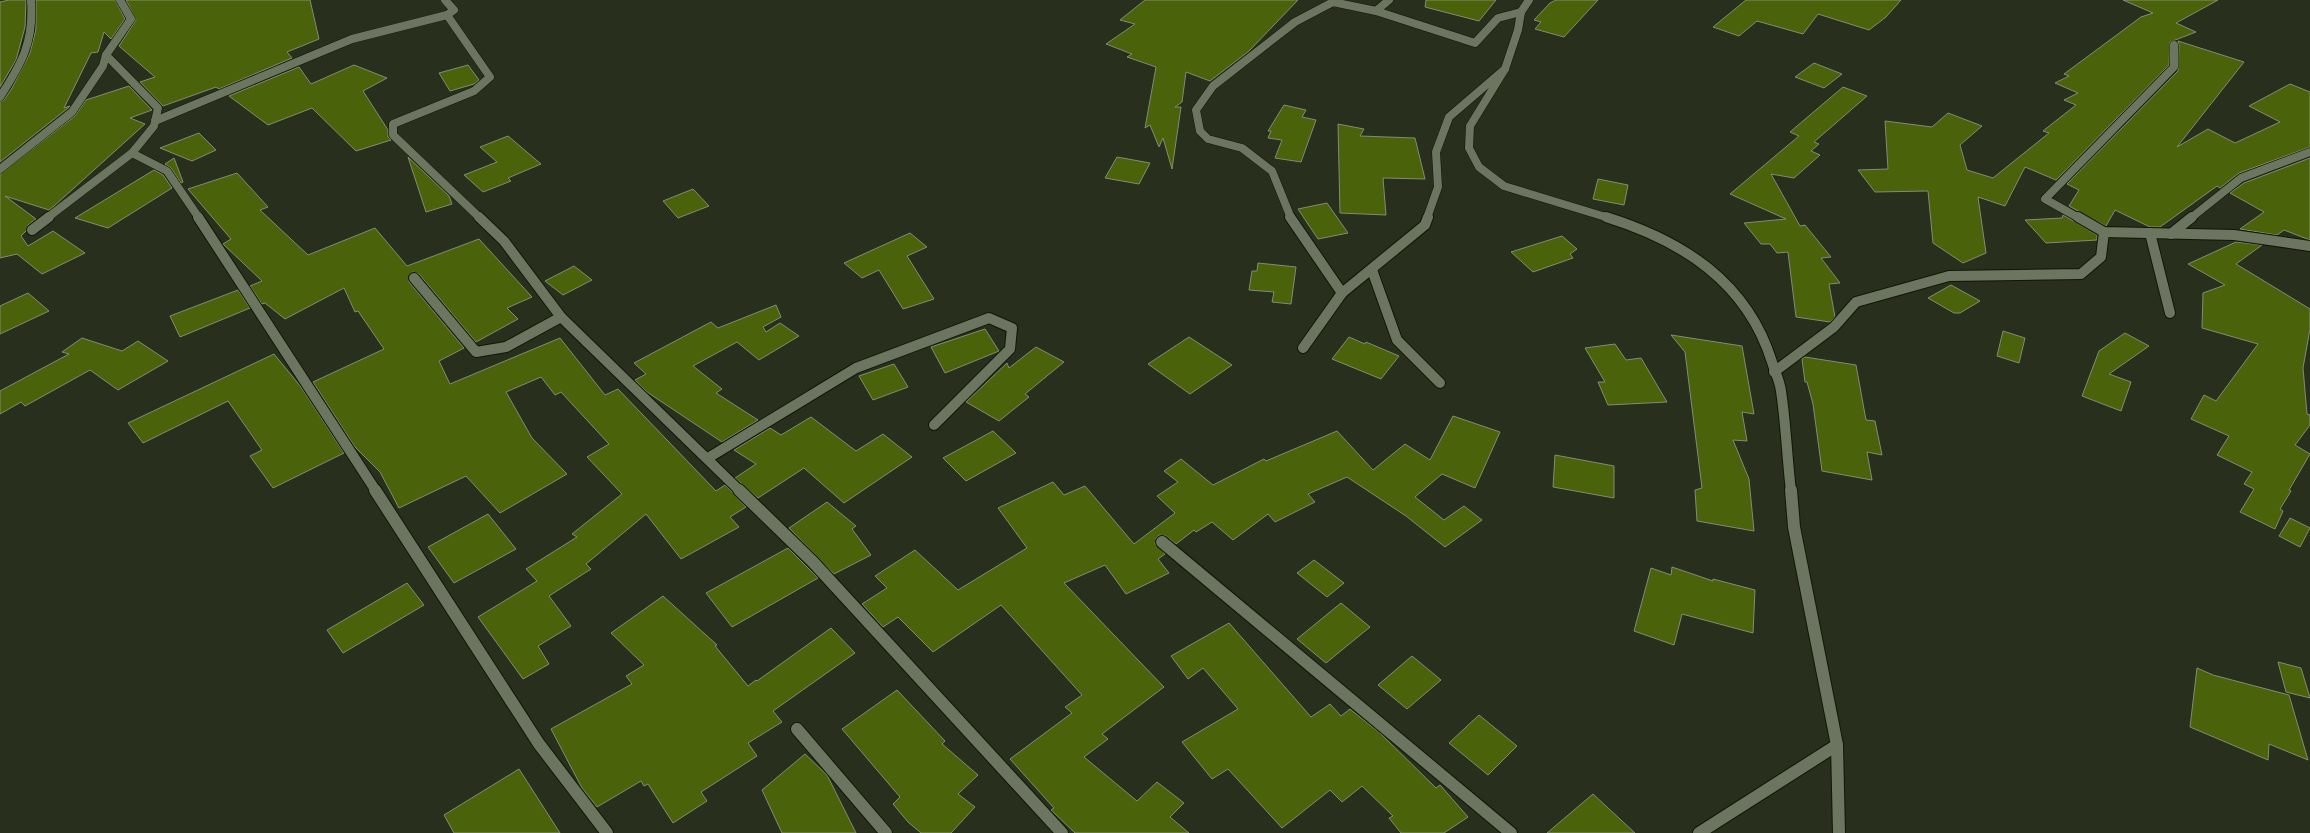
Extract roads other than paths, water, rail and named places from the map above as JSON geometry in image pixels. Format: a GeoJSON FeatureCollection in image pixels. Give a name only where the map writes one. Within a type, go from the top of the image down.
{"type":"FeatureCollection","features":[{"type":"Feature","properties":{"kind":"street"},"geometry":{"type":"LineString","coordinates":[[0,97],[26,56],[34,21],[31,0]]}},
{"type":"Feature","properties":{"kind":"street"},"geometry":{"type":"LineString","coordinates":[[0,169],[72,112],[103,66],[106,55],[131,19],[120,0]]}},
{"type":"Feature","properties":{"kind":"street"},"geometry":{"type":"LineString","coordinates":[[155,121],[352,38],[447,15],[454,10],[445,0]]}},
{"type":"Feature","properties":{"kind":"street"},"geometry":{"type":"LineString","coordinates":[[1376,11],[1389,0]]}},
{"type":"Feature","properties":{"kind":"street"},"geometry":{"type":"LineString","coordinates":[[1529,0],[1521,12],[1518,30],[1505,69],[1470,126],[1469,148],[1479,167],[1504,186],[1638,227],[1672,243],[1705,266],[1739,296],[1764,339],[1781,390],[1794,527],[1837,745],[1840,813],[1839,833]]}},
{"type":"Feature","properties":{"kind":"street"},"geometry":{"type":"LineString","coordinates":[[1342,294],[1292,222],[1272,171],[1242,148],[1208,139],[1200,131],[1196,110],[1213,86],[1295,22],[1333,2],[1376,11],[1475,42],[1498,18],[1521,12]]}},
{"type":"Feature","properties":{"kind":"street"},"geometry":{"type":"LineString","coordinates":[[447,15],[490,77],[474,91],[393,124],[393,135],[504,241],[561,317],[708,458],[813,562],[1062,833]]}},
{"type":"Feature","properties":{"kind":"street"},"geometry":{"type":"LineString","coordinates":[[2174,45],[2174,67],[2045,199],[2104,232],[2234,235],[2310,246]]}},
{"type":"Feature","properties":{"kind":"street"},"geometry":{"type":"LineString","coordinates":[[32,230],[132,153],[154,126],[158,108],[106,55]]}},
{"type":"Feature","properties":{"kind":"street"},"geometry":{"type":"LineString","coordinates":[[1303,348],[1342,294],[1424,225],[1438,187],[1436,152],[1449,117],[1505,69]]}},
{"type":"Feature","properties":{"kind":"street"},"geometry":{"type":"LineString","coordinates":[[2171,234],[2241,178],[2310,152]]}},
{"type":"Feature","properties":{"kind":"street"},"geometry":{"type":"LineString","coordinates":[[132,153],[167,172],[228,262],[539,744],[607,833]]}},
{"type":"Feature","properties":{"kind":"street"},"geometry":{"type":"LineString","coordinates":[[1774,372],[1834,326],[1856,302],[1949,276],[2081,274],[2101,257],[2104,232]]}},
{"type":"Feature","properties":{"kind":"street"},"geometry":{"type":"LineString","coordinates":[[2150,233],[2170,313]]}},
{"type":"Feature","properties":{"kind":"street"},"geometry":{"type":"LineString","coordinates":[[1372,270],[1397,340],[1440,383]]}},
{"type":"Feature","properties":{"kind":"street"},"geometry":{"type":"LineString","coordinates":[[414,278],[476,352],[506,347],[561,317]]}},
{"type":"Feature","properties":{"kind":"street"},"geometry":{"type":"LineString","coordinates":[[708,458],[856,368],[989,318],[1012,328],[1010,349],[934,425]]}},
{"type":"Feature","properties":{"kind":"street"},"geometry":{"type":"LineString","coordinates":[[1162,542],[1511,833]]}},
{"type":"Feature","properties":{"kind":"street"},"geometry":{"type":"LineString","coordinates":[[797,729],[886,833]]}},
{"type":"Feature","properties":{"kind":"street"},"geometry":{"type":"LineString","coordinates":[[1699,833],[1837,745]]}}]}
